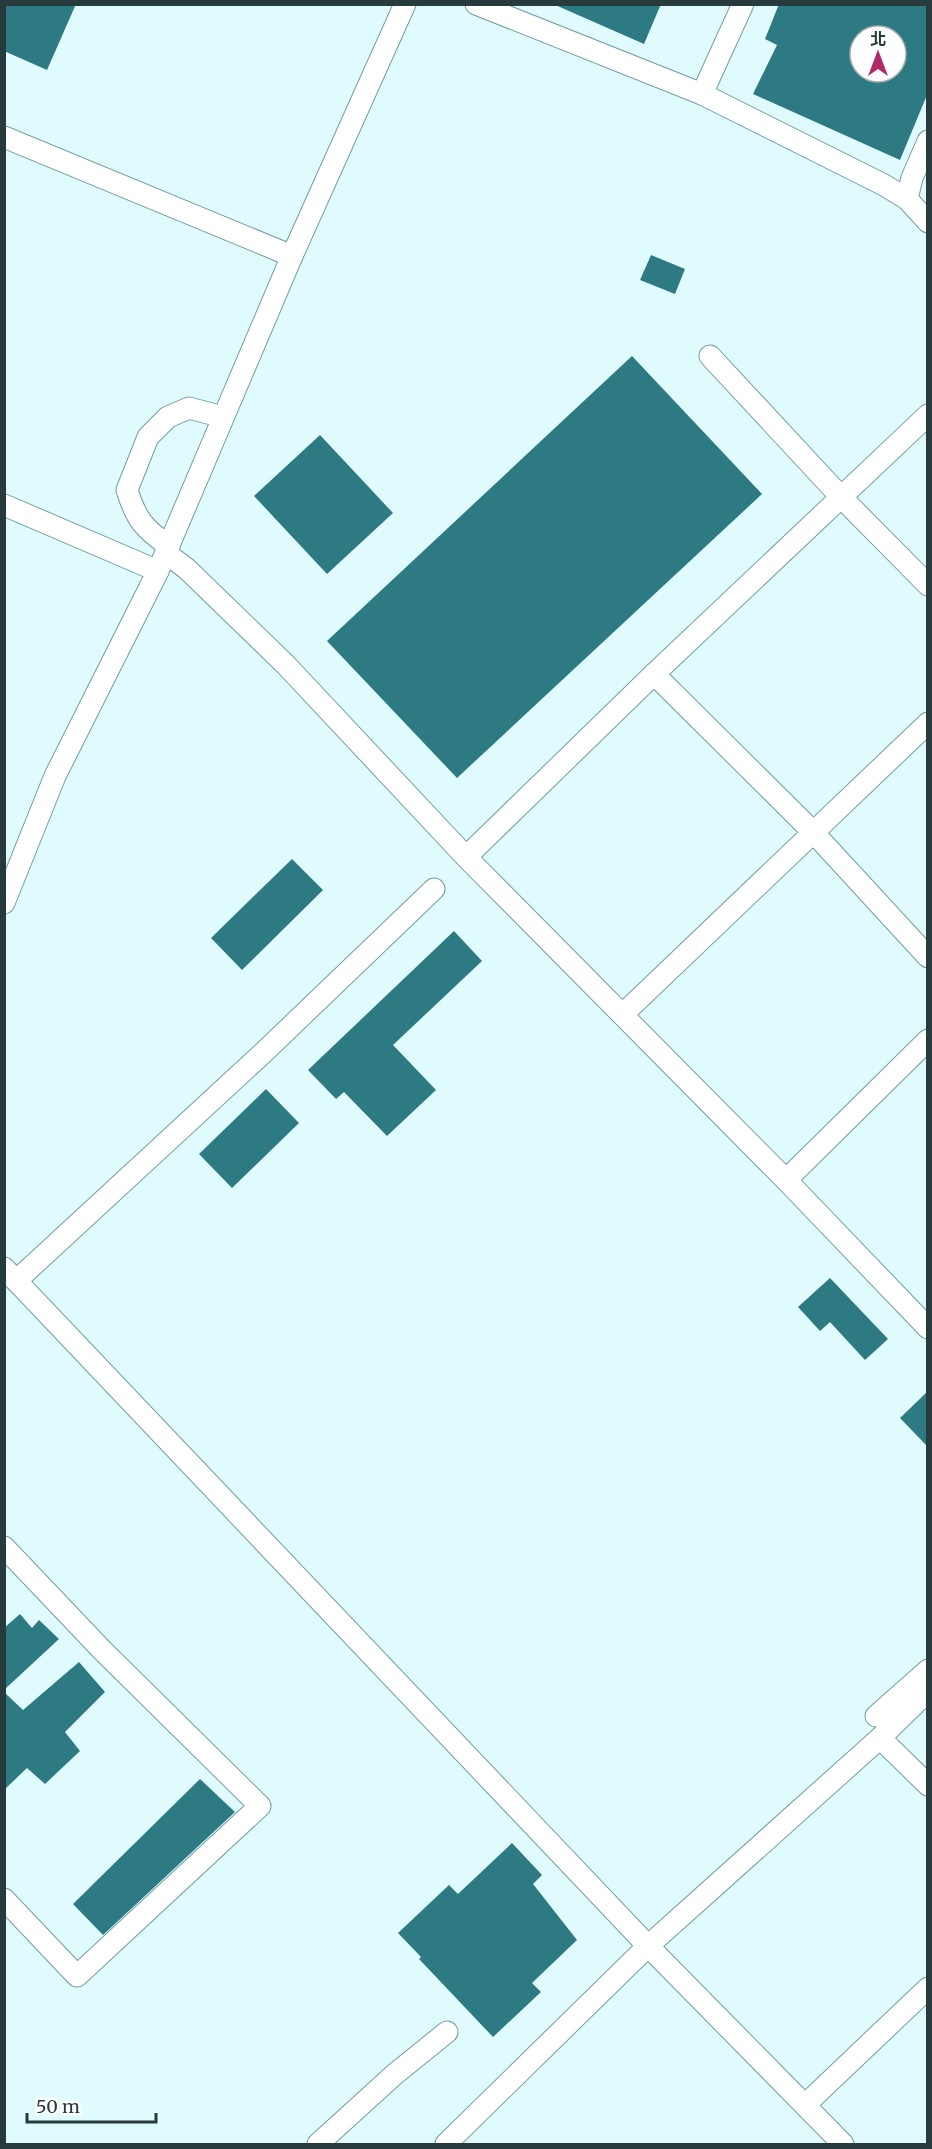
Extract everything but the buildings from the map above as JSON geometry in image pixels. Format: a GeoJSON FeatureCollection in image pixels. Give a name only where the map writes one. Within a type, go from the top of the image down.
{"type":"FeatureCollection","features":[{"type":"Feature","properties":{"kind":"lane"},"geometry":{"type":"LineString","coordinates":[[4,903],[55,776],[164,556],[292,256],[405,4]]}},
{"type":"Feature","properties":{"kind":"lane"},"geometry":{"type":"LineString","coordinates":[[476,4],[702,94],[884,185],[907,199],[927,222]]}},
{"type":"Feature","properties":{"kind":"lane"},"geometry":{"type":"LineString","coordinates":[[702,94],[743,4]]}},
{"type":"Feature","properties":{"kind":"lane"},"geometry":{"type":"LineString","coordinates":[[4,137],[292,256]]}},
{"type":"Feature","properties":{"kind":"lane"},"geometry":{"type":"LineString","coordinates":[[907,199],[912,178],[927,141]]}},
{"type":"Feature","properties":{"kind":"lane"},"geometry":{"type":"LineString","coordinates":[[710,356],[927,585]]}},
{"type":"Feature","properties":{"kind":"lane"},"geometry":{"type":"LineString","coordinates":[[164,556],[134,512],[127,490],[148,437],[168,417],[189,408],[223,417]]}},
{"type":"Feature","properties":{"kind":"lane"},"geometry":{"type":"LineString","coordinates":[[466,857],[654,674],[927,415]]}},
{"type":"Feature","properties":{"kind":"lane"},"geometry":{"type":"LineString","coordinates":[[4,505],[164,556],[187,569],[286,664],[466,857],[786,1180],[927,1328]]}},
{"type":"Feature","properties":{"kind":"lane"},"geometry":{"type":"LineString","coordinates":[[654,674],[813,832],[927,957]]}},
{"type":"Feature","properties":{"kind":"lane"},"geometry":{"type":"LineString","coordinates":[[623,1014],[927,723]]}},
{"type":"Feature","properties":{"kind":"lane"},"geometry":{"type":"LineString","coordinates":[[434,889],[255,1061],[10,1275],[648,1946],[843,2145]]}},
{"type":"Feature","properties":{"kind":"lane"},"geometry":{"type":"LineString","coordinates":[[786,1180],[927,1040]]}},
{"type":"Feature","properties":{"kind":"lane"},"geometry":{"type":"LineString","coordinates":[[4,1547],[102,1650],[260,1806],[77,1976],[4,1899]]}},
{"type":"Feature","properties":{"kind":"lane"},"geometry":{"type":"LineString","coordinates":[[876,1716],[927,1670]]}},
{"type":"Feature","properties":{"kind":"lane"},"geometry":{"type":"LineString","coordinates":[[446,2145],[648,1946],[880,1738],[927,1691]]}},
{"type":"Feature","properties":{"kind":"lane"},"geometry":{"type":"LineString","coordinates":[[880,1738],[927,1785]]}},
{"type":"Feature","properties":{"kind":"lane"},"geometry":{"type":"LineString","coordinates":[[805,2105],[927,1988]]}},
{"type":"Feature","properties":{"kind":"lane"},"geometry":{"type":"LineString","coordinates":[[318,2145],[395,2074],[447,2032]]}}]}
